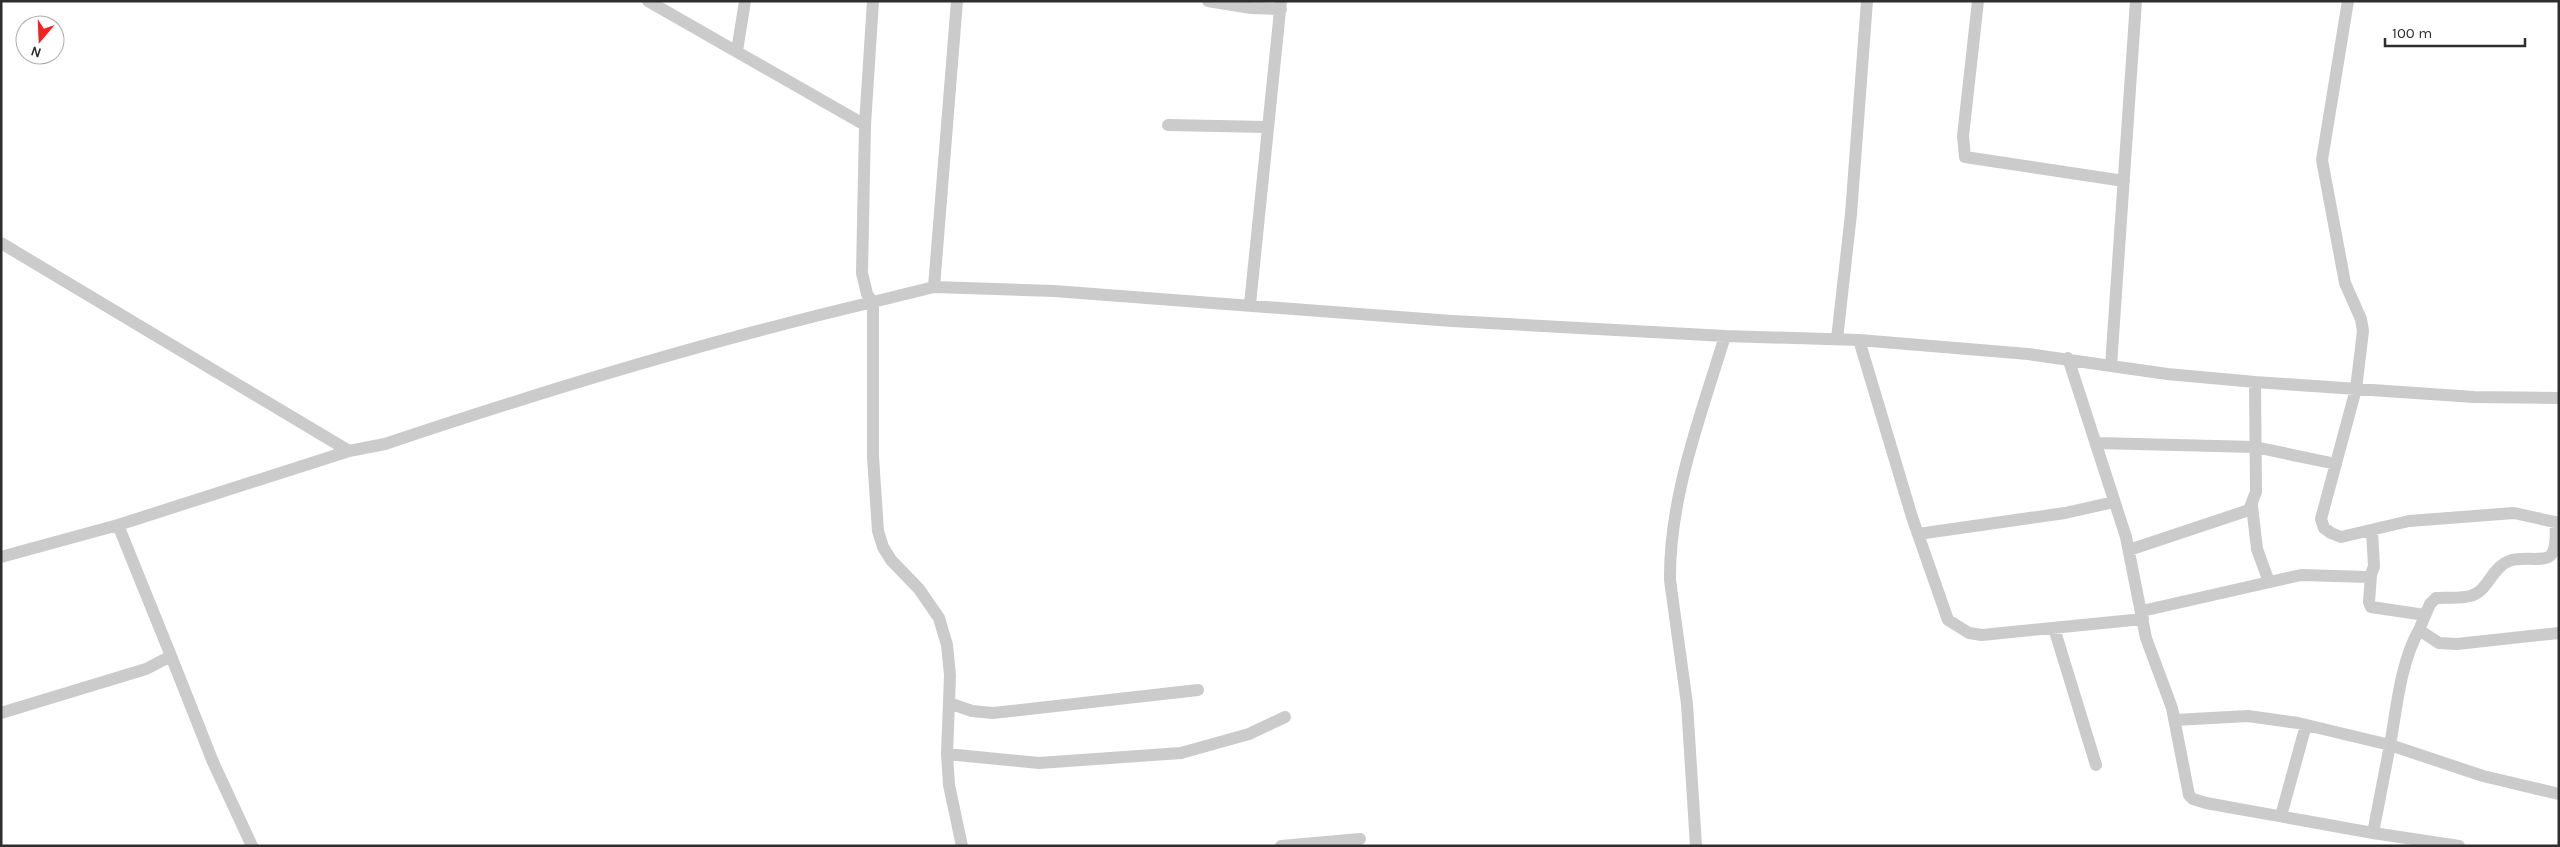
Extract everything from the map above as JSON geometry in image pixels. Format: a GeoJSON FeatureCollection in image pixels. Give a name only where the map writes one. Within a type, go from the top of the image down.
{"type":"FeatureCollection","features":[{"type":"Feature","properties":{"kind":"street"},"geometry":{"type":"LineString","coordinates":[[648,1],[865,125]]}},
{"type":"Feature","properties":{"kind":"street"},"geometry":{"type":"LineString","coordinates":[[737,52],[745,1]]}},
{"type":"Feature","properties":{"kind":"street"},"geometry":{"type":"LineString","coordinates":[[873,1],[865,125],[862,272],[867,294],[873,302],[874,458],[878,531],[883,546],[891,560],[919,589],[939,618],[947,645],[949,703],[946,754],[949,785],[962,846]]}},
{"type":"Feature","properties":{"kind":"street"},"geometry":{"type":"LineString","coordinates":[[934,287],[957,1]]}},
{"type":"Feature","properties":{"kind":"street"},"geometry":{"type":"LineString","coordinates":[[1208,1],[1251,8],[1281,5],[1250,304]]}},
{"type":"Feature","properties":{"kind":"street"},"geometry":{"type":"LineString","coordinates":[[1838,339],[1852,205],[1867,1]]}},
{"type":"Feature","properties":{"kind":"street"},"geometry":{"type":"LineString","coordinates":[[1978,1],[1963,136],[1963,154],[1965,157],[2124,181]]}},
{"type":"Feature","properties":{"kind":"street"},"geometry":{"type":"LineString","coordinates":[[2111,366],[2136,1]]}},
{"type":"Feature","properties":{"kind":"street"},"geometry":{"type":"LineString","coordinates":[[2348,1],[2322,160],[2345,283],[2361,319],[2363,331],[2356,390],[2322,519],[2324,528],[2331,533],[2341,536],[2372,531],[2409,521],[2514,513],[2557,523],[2555,542],[2550,556],[2544,559],[2524,558],[2508,561],[2491,576],[2482,590],[2472,596],[2436,598],[2425,615],[2407,656],[2373,833]]}},
{"type":"Feature","properties":{"kind":"street"},"geometry":{"type":"LineString","coordinates":[[1168,125],[1268,127]]}},
{"type":"Feature","properties":{"kind":"street"},"geometry":{"type":"LineString","coordinates":[[1,243],[350,451]]}},
{"type":"Feature","properties":{"kind":"street"},"geometry":{"type":"LineString","coordinates":[[1,557],[118,525],[350,451],[385,444],[612,372],[771,326],[934,287],[1054,291],[1250,304],[1452,321],[1726,336],[1859,340],[2068,358],[2111,366],[2255,382],[2474,397],[2559,398]]}},
{"type":"Feature","properties":{"kind":"street"},"geometry":{"type":"LineString","coordinates":[[1696,846],[1687,704],[1670,580],[1670,563],[1678,500],[1691,447],[1726,336]]}},
{"type":"Feature","properties":{"kind":"street"},"geometry":{"type":"LineString","coordinates":[[1859,340],[1918,534],[1948,620],[1958,628],[1969,633],[1982,635],[2054,628],[2142,615],[2270,582],[2313,574],[2362,578],[2371,575]]}},
{"type":"Feature","properties":{"kind":"street"},"geometry":{"type":"LineString","coordinates":[[2068,358],[2097,443],[2129,550],[2146,638],[2175,720],[2187,790],[2193,799],[2373,833],[2459,846]]}},
{"type":"Feature","properties":{"kind":"street"},"geometry":{"type":"LineString","coordinates":[[2255,382],[2256,492],[2252,506],[2257,549],[2270,582]]}},
{"type":"Feature","properties":{"kind":"street"},"geometry":{"type":"LineString","coordinates":[[2097,443],[2255,447],[2336,464]]}},
{"type":"Feature","properties":{"kind":"street"},"geometry":{"type":"LineString","coordinates":[[1918,534],[2065,513],[2114,502]]}},
{"type":"Feature","properties":{"kind":"street"},"geometry":{"type":"LineString","coordinates":[[2129,550],[2249,510],[2252,506]]}},
{"type":"Feature","properties":{"kind":"street"},"geometry":{"type":"LineString","coordinates":[[118,525],[214,762],[252,846]]}},
{"type":"Feature","properties":{"kind":"street"},"geometry":{"type":"LineString","coordinates":[[2372,531],[2374,566],[2371,575],[2369,602],[2371,607],[2425,615]]}},
{"type":"Feature","properties":{"kind":"street"},"geometry":{"type":"LineString","coordinates":[[2054,628],[2096,765]]}},
{"type":"Feature","properties":{"kind":"street"},"geometry":{"type":"LineString","coordinates":[[2419,630],[2439,643],[2457,644],[2559,633]]}},
{"type":"Feature","properties":{"kind":"street"},"geometry":{"type":"LineString","coordinates":[[1,713],[146,669],[172,656]]}},
{"type":"Feature","properties":{"kind":"street"},"geometry":{"type":"LineString","coordinates":[[949,703],[972,711],[993,713],[1198,690]]}},
{"type":"Feature","properties":{"kind":"street"},"geometry":{"type":"LineString","coordinates":[[2175,720],[2238,716],[2306,725],[2390,745],[2483,776],[2559,794]]}},
{"type":"Feature","properties":{"kind":"street"},"geometry":{"type":"LineString","coordinates":[[946,754],[1039,763],[1180,753],[1249,734],[1285,717]]}},
{"type":"Feature","properties":{"kind":"street"},"geometry":{"type":"LineString","coordinates":[[2282,816],[2306,725]]}},
{"type":"Feature","properties":{"kind":"street"},"geometry":{"type":"LineString","coordinates":[[1281,846],[1360,839]]}}]}
